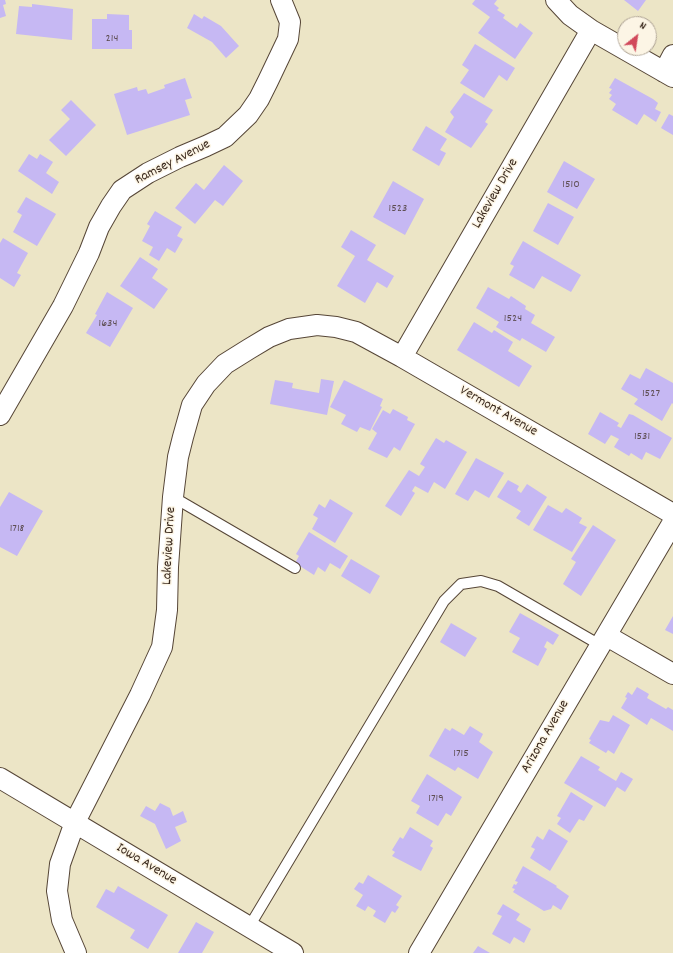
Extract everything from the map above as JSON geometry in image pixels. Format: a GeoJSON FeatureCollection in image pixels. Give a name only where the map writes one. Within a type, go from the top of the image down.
{"type":"FeatureCollection","features":[{"type":"Feature","properties":{"kind":"street","name":"Ramsey Avenue"},"geometry":{"type":"LineString","coordinates":[[0,415],[63,306],[89,253],[99,227],[122,190],[148,173],[225,137],[248,115],[259,99],[288,39],[290,22],[280,0]]}},
{"type":"Feature","properties":{"kind":"street"},"geometry":{"type":"LineString","coordinates":[[556,0],[570,15],[591,30],[670,68]]}},
{"type":"Feature","properties":{"kind":"street","name":"Lakeview Drive"},"geometry":{"type":"LineString","coordinates":[[402,357],[591,30]]}},
{"type":"Feature","properties":{"kind":"street","name":"Lakeview Drive"},"geometry":{"type":"LineString","coordinates":[[76,953],[62,920],[58,891],[60,864],[75,822],[140,695],[162,647],[167,610],[168,567],[173,497],[182,437],[192,405],[206,384],[225,364],[248,349],[289,329],[317,325]]}},
{"type":"Feature","properties":{"kind":"street","name":"Vermont Avenue"},"geometry":{"type":"LineString","coordinates":[[317,325],[336,327],[356,332],[402,357],[673,514]]}},
{"type":"Feature","properties":{"kind":"street","name":"Arizona Avenue"},"geometry":{"type":"LineString","coordinates":[[419,953],[673,522]]}},
{"type":"Feature","properties":{"kind":"street"},"geometry":{"type":"LineString","coordinates":[[603,640],[673,674]]}},
{"type":"Feature","properties":{"kind":"street","name":"Iowa Avenue"},"geometry":{"type":"LineString","coordinates":[[0,778],[292,953]]}},
{"type":"Feature","properties":{"kind":"lane"},"geometry":{"type":"LineString","coordinates":[[173,497],[295,568]]}},
{"type":"Feature","properties":{"kind":"lane"},"geometry":{"type":"LineString","coordinates":[[249,927],[444,601],[461,584],[481,581],[498,586],[603,640]]}},
{"type":"Feature","properties":{"kind":"building"},"geometry":{"type":"Polygon","coordinates":[[[0,0],[5,0],[6,4],[3,5],[6,16],[0,18],[0,0]]]}},
{"type":"Feature","properties":{"kind":"building"},"geometry":{"type":"Polygon","coordinates":[[[475,0],[497,0],[494,4],[499,8],[497,10],[505,15],[503,18],[517,28],[520,23],[533,33],[515,59],[478,33],[490,17],[472,4],[475,0]]]}},
{"type":"Feature","properties":{"kind":"building"},"geometry":{"type":"Polygon","coordinates":[[[624,0],[646,0],[638,11],[624,0]]]}},
{"type":"Feature","properties":{"kind":"building"},"geometry":{"type":"Polygon","coordinates":[[[32,4],[73,9],[72,40],[16,34],[19,6],[32,7],[32,4]]]}},
{"type":"Feature","properties":{"kind":"building"},"geometry":{"type":"Polygon","coordinates":[[[107,14],[129,15],[129,30],[132,30],[132,49],[92,49],[92,19],[107,19],[107,14]]]}},
{"type":"Feature","properties":{"kind":"building"},"geometry":{"type":"Polygon","coordinates":[[[194,14],[202,19],[204,16],[221,26],[239,46],[226,58],[212,42],[187,28],[194,14]]]}},
{"type":"Feature","properties":{"kind":"building"},"geometry":{"type":"Polygon","coordinates":[[[475,44],[515,68],[507,81],[499,75],[484,98],[460,83],[469,70],[462,65],[475,44]]]}},
{"type":"Feature","properties":{"kind":"building"},"geometry":{"type":"Polygon","coordinates":[[[185,78],[192,98],[185,100],[190,115],[127,135],[114,94],[137,87],[138,91],[146,89],[148,94],[165,88],[164,85],[185,78]]]}},
{"type":"Feature","properties":{"kind":"building"},"geometry":{"type":"Polygon","coordinates":[[[615,78],[658,103],[655,109],[661,112],[656,122],[644,114],[637,125],[612,110],[616,104],[609,99],[612,95],[609,93],[612,89],[609,88],[615,78]]]}},
{"type":"Feature","properties":{"kind":"building"},"geometry":{"type":"Polygon","coordinates":[[[464,93],[493,110],[485,122],[488,124],[471,148],[445,132],[454,117],[450,112],[464,93]]]}},
{"type":"Feature","properties":{"kind":"building"},"geometry":{"type":"Polygon","coordinates":[[[71,100],[96,125],[66,156],[49,140],[70,119],[61,110],[71,100]]]}},
{"type":"Feature","properties":{"kind":"building"},"geometry":{"type":"Polygon","coordinates":[[[669,114],[673,116],[673,135],[661,128],[669,114]]]}},
{"type":"Feature","properties":{"kind":"building"},"geometry":{"type":"Polygon","coordinates":[[[426,126],[447,139],[440,150],[446,153],[439,166],[412,150],[426,126]]]}},
{"type":"Feature","properties":{"kind":"building"},"geometry":{"type":"Polygon","coordinates":[[[29,154],[37,159],[40,154],[53,162],[46,173],[59,182],[52,194],[18,171],[29,154]]]}},
{"type":"Feature","properties":{"kind":"building"},"geometry":{"type":"Polygon","coordinates":[[[564,161],[595,179],[577,209],[547,192],[564,161]]]}},
{"type":"Feature","properties":{"kind":"building"},"geometry":{"type":"Polygon","coordinates":[[[224,165],[243,181],[223,206],[215,200],[195,224],[175,208],[196,183],[204,190],[224,165]]]}},
{"type":"Feature","properties":{"kind":"building"},"geometry":{"type":"Polygon","coordinates":[[[393,181],[424,199],[405,235],[373,217],[393,181]]]}},
{"type":"Feature","properties":{"kind":"building"},"geometry":{"type":"Polygon","coordinates":[[[26,197],[56,214],[37,246],[13,232],[22,215],[17,212],[26,197]]]}},
{"type":"Feature","properties":{"kind":"building"},"geometry":{"type":"Polygon","coordinates":[[[548,203],[574,217],[558,245],[533,231],[548,203]]]}},
{"type":"Feature","properties":{"kind":"building"},"geometry":{"type":"Polygon","coordinates":[[[155,211],[182,227],[177,236],[183,239],[175,253],[167,248],[159,261],[149,255],[153,247],[142,241],[150,226],[147,224],[155,211]]]}},
{"type":"Feature","properties":{"kind":"building"},"geometry":{"type":"Polygon","coordinates":[[[351,230],[376,245],[367,260],[394,276],[387,288],[377,282],[365,303],[337,286],[355,256],[341,247],[351,230]]]}},
{"type":"Feature","properties":{"kind":"building"},"geometry":{"type":"Polygon","coordinates":[[[3,238],[28,253],[17,273],[21,275],[14,287],[0,278],[0,243],[3,238]]]}},
{"type":"Feature","properties":{"kind":"building"},"geometry":{"type":"Polygon","coordinates":[[[523,241],[581,275],[571,292],[542,276],[534,289],[509,275],[514,266],[510,264],[523,241]]]}},
{"type":"Feature","properties":{"kind":"building"},"geometry":{"type":"Polygon","coordinates":[[[140,257],[158,269],[152,278],[168,289],[154,309],[120,286],[140,257]]]}},
{"type":"Feature","properties":{"kind":"building"},"geometry":{"type":"Polygon","coordinates":[[[488,287],[509,299],[511,296],[526,306],[525,309],[535,315],[531,323],[555,337],[546,352],[522,338],[520,341],[496,327],[499,322],[476,308],[488,287]]]}},
{"type":"Feature","properties":{"kind":"building"},"geometry":{"type":"Polygon","coordinates":[[[107,292],[133,308],[110,347],[86,333],[97,315],[95,314],[107,292]]]}},
{"type":"Feature","properties":{"kind":"building"},"geometry":{"type":"Polygon","coordinates":[[[474,322],[492,333],[494,330],[513,342],[508,351],[532,366],[519,387],[457,350],[474,322]]]}},
{"type":"Feature","properties":{"kind":"building"},"geometry":{"type":"Polygon","coordinates":[[[646,368],[673,383],[673,404],[672,403],[662,421],[634,404],[638,399],[621,389],[630,374],[640,379],[646,368]]]}},
{"type":"Feature","properties":{"kind":"building"},"geometry":{"type":"Polygon","coordinates":[[[321,379],[334,381],[327,415],[270,404],[275,380],[293,383],[292,388],[319,393],[321,379]]]}},
{"type":"Feature","properties":{"kind":"building"},"geometry":{"type":"Polygon","coordinates":[[[344,380],[383,399],[380,406],[382,407],[370,431],[360,427],[357,432],[341,424],[346,415],[330,407],[344,380]]]}},
{"type":"Feature","properties":{"kind":"building"},"geometry":{"type":"Polygon","coordinates":[[[393,409],[408,417],[407,420],[415,424],[400,451],[394,447],[387,458],[368,449],[377,433],[372,429],[383,410],[390,414],[393,409]]]}},
{"type":"Feature","properties":{"kind":"building"},"geometry":{"type":"Polygon","coordinates":[[[600,412],[619,423],[617,426],[621,428],[629,414],[633,415],[672,438],[660,459],[646,452],[642,460],[631,453],[629,456],[614,447],[619,439],[611,435],[605,444],[588,434],[600,412]]]}},
{"type":"Feature","properties":{"kind":"building"},"geometry":{"type":"Polygon","coordinates":[[[436,438],[444,443],[446,440],[467,452],[445,489],[434,482],[428,493],[415,486],[412,491],[415,493],[401,516],[385,506],[409,470],[419,476],[425,467],[420,464],[436,438]]]}},
{"type":"Feature","properties":{"kind":"building"},"geometry":{"type":"Polygon","coordinates":[[[476,458],[504,473],[489,498],[475,490],[468,501],[455,494],[476,458]]]}},
{"type":"Feature","properties":{"kind":"building"},"geometry":{"type":"Polygon","coordinates":[[[508,480],[519,486],[517,490],[521,493],[527,484],[547,497],[529,526],[516,518],[521,511],[497,497],[508,480]]]}},
{"type":"Feature","properties":{"kind":"building"},"geometry":{"type":"Polygon","coordinates":[[[9,492],[43,511],[17,556],[0,547],[0,507],[9,492]]]}},
{"type":"Feature","properties":{"kind":"building"},"geometry":{"type":"Polygon","coordinates":[[[330,499],[353,513],[335,543],[312,529],[318,518],[313,515],[319,504],[325,508],[330,499]]]}},
{"type":"Feature","properties":{"kind":"building"},"geometry":{"type":"Polygon","coordinates":[[[548,505],[562,513],[566,508],[582,518],[579,523],[587,527],[572,552],[533,530],[548,505]]]}},
{"type":"Feature","properties":{"kind":"building"},"geometry":{"type":"Polygon","coordinates":[[[593,525],[616,540],[581,596],[563,584],[576,562],[571,559],[593,525]]]}},
{"type":"Feature","properties":{"kind":"building"},"geometry":{"type":"Polygon","coordinates":[[[309,532],[348,556],[340,569],[330,563],[325,572],[318,567],[314,575],[295,563],[299,556],[296,554],[309,532]]]}},
{"type":"Feature","properties":{"kind":"building"},"geometry":{"type":"Polygon","coordinates":[[[351,559],[380,576],[370,594],[341,576],[351,559]]]}},
{"type":"Feature","properties":{"kind":"building"},"geometry":{"type":"Polygon","coordinates":[[[520,613],[559,635],[553,645],[547,641],[544,647],[547,649],[538,666],[512,652],[520,638],[509,632],[520,613]]]}},
{"type":"Feature","properties":{"kind":"building"},"geometry":{"type":"Polygon","coordinates":[[[673,616],[673,634],[665,630],[673,616]]]}},
{"type":"Feature","properties":{"kind":"building"},"geometry":{"type":"Polygon","coordinates":[[[451,623],[477,638],[465,657],[440,642],[451,623]]]}},
{"type":"Feature","properties":{"kind":"building"},"geometry":{"type":"Polygon","coordinates":[[[637,687],[649,694],[647,698],[666,709],[668,707],[673,710],[673,731],[651,718],[647,725],[621,708],[627,698],[625,697],[628,692],[632,695],[637,687]]]}},
{"type":"Feature","properties":{"kind":"building"},"geometry":{"type":"Polygon","coordinates":[[[613,715],[630,725],[614,754],[608,750],[606,753],[589,743],[591,740],[589,739],[600,720],[609,722],[613,715]]]}},
{"type":"Feature","properties":{"kind":"building"},"geometry":{"type":"Polygon","coordinates":[[[470,726],[483,734],[479,742],[493,752],[478,779],[458,767],[455,771],[429,756],[445,728],[450,731],[452,728],[464,735],[470,726]]]}},
{"type":"Feature","properties":{"kind":"building"},"geometry":{"type":"Polygon","coordinates":[[[581,756],[600,767],[598,770],[616,781],[621,772],[633,779],[625,792],[617,787],[605,807],[564,783],[581,756]]]}},
{"type":"Feature","properties":{"kind":"building"},"geometry":{"type":"Polygon","coordinates":[[[427,774],[462,797],[451,816],[446,813],[438,826],[416,813],[420,806],[411,801],[427,774]]]}},
{"type":"Feature","properties":{"kind":"building"},"geometry":{"type":"Polygon","coordinates":[[[571,792],[593,806],[584,821],[579,819],[570,833],[557,824],[561,818],[557,816],[571,792]]]}},
{"type":"Feature","properties":{"kind":"building"},"geometry":{"type":"Polygon","coordinates":[[[160,803],[170,808],[173,816],[183,811],[187,822],[175,827],[181,841],[166,849],[155,824],[140,816],[146,806],[155,811],[160,803]]]}},
{"type":"Feature","properties":{"kind":"building"},"geometry":{"type":"Polygon","coordinates":[[[410,827],[433,841],[430,846],[433,848],[421,871],[392,856],[395,852],[392,850],[400,837],[403,839],[410,827]]]}},
{"type":"Feature","properties":{"kind":"building"},"geometry":{"type":"Polygon","coordinates":[[[549,829],[568,841],[550,871],[530,858],[535,849],[531,847],[537,836],[543,840],[549,829]]]}},
{"type":"Feature","properties":{"kind":"building"},"geometry":{"type":"Polygon","coordinates":[[[523,866],[557,886],[556,887],[569,896],[561,910],[553,905],[551,909],[544,911],[513,892],[515,889],[512,888],[514,884],[516,885],[518,882],[515,881],[523,866]]]}},
{"type":"Feature","properties":{"kind":"building"},"geometry":{"type":"Polygon","coordinates":[[[368,875],[402,896],[396,905],[399,907],[395,913],[392,911],[385,923],[373,916],[376,911],[368,906],[365,911],[356,906],[363,895],[354,889],[359,882],[363,884],[368,875]]]}},
{"type":"Feature","properties":{"kind":"building"},"geometry":{"type":"Polygon","coordinates":[[[118,886],[168,915],[148,949],[130,938],[135,930],[96,907],[106,889],[114,893],[118,886]]]}},
{"type":"Feature","properties":{"kind":"building"},"geometry":{"type":"Polygon","coordinates":[[[503,904],[520,914],[516,920],[531,929],[524,943],[514,937],[510,944],[492,934],[502,916],[497,914],[503,904]]]}},
{"type":"Feature","properties":{"kind":"building"},"geometry":{"type":"Polygon","coordinates":[[[196,922],[214,932],[202,953],[178,953],[196,922]]]}},
{"type":"Feature","properties":{"kind":"building"},"geometry":{"type":"Polygon","coordinates":[[[478,946],[490,953],[473,953],[478,946]]]}}]}
